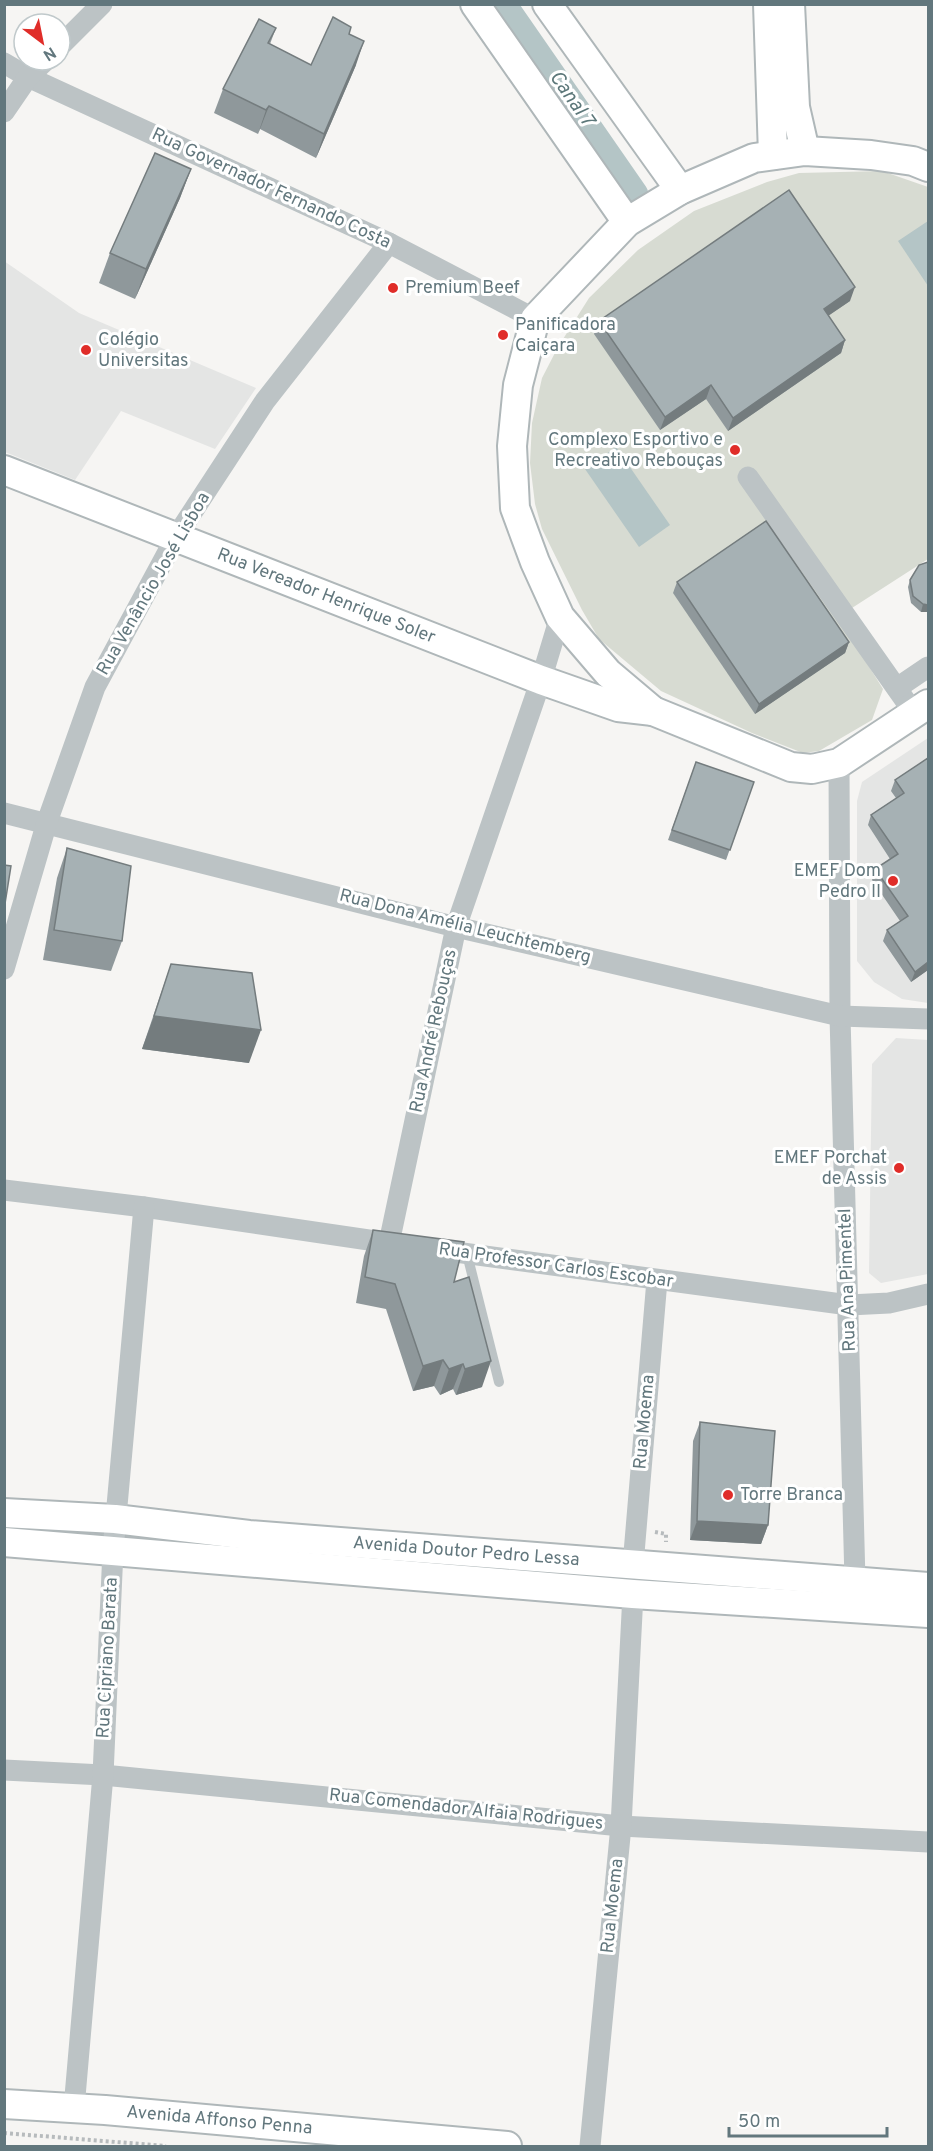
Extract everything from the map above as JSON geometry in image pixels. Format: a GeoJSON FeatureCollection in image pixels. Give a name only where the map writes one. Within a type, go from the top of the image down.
{"type":"FeatureCollection","features":[{"type":"Feature","properties":{"kind":"main road"},"geometry":{"type":"LineString","coordinates":[[475,4],[627,222]]}},
{"type":"Feature","properties":{"kind":"main road"},"geometry":{"type":"LineString","coordinates":[[547,4],[680,190]]}},
{"type":"Feature","properties":{"kind":"main road"},"geometry":{"type":"LineString","coordinates":[[768,4],[773,155]]}},
{"type":"Feature","properties":{"kind":"main road"},"geometry":{"type":"LineString","coordinates":[[790,4],[795,107],[805,151]]}},
{"type":"Feature","properties":{"kind":"main road"},"geometry":{"type":"LineString","coordinates":[[922,708],[839,763],[812,769],[791,767],[653,711],[608,673],[560,617],[514,508],[512,446],[518,385],[535,319],[627,222],[680,190],[754,158],[805,151],[914,161],[928,167]]}},
{"type":"Feature","properties":{"kind":"main road","name":"Rua Vereador Henrique Soler"},"geometry":{"type":"LineString","coordinates":[[4,470],[541,680],[618,707],[653,711]]}},
{"type":"Feature","properties":{"kind":"main road","name":"Avenida Doutor Pedro Lessa"},"geometry":{"type":"LineString","coordinates":[[4,1512],[116,1519],[249,1535],[928,1587]]}},
{"type":"Feature","properties":{"kind":"main road","name":"Avenida Doutor Pedro Lessa"},"geometry":{"type":"LineString","coordinates":[[4,1542],[633,1594],[928,1613]]}},
{"type":"Feature","properties":{"kind":"main road","name":"Avenida Affonso Penna"},"geometry":{"type":"LineString","coordinates":[[4,2104],[74,2108],[507,2146]]}},
{"type":"Feature","properties":{"kind":"street"},"geometry":{"type":"LineString","coordinates":[[72,34],[102,4]]}},
{"type":"Feature","properties":{"kind":"street","name":"Rua Governador Fernando Costa"},"geometry":{"type":"LineString","coordinates":[[4,63],[28,77],[388,243],[535,319]]}},
{"type":"Feature","properties":{"kind":"street"},"geometry":{"type":"LineString","coordinates":[[4,112],[33,72]]}},
{"type":"Feature","properties":{"kind":"street","name":"Rua Venâncio José Lisboa"},"geometry":{"type":"LineString","coordinates":[[4,969],[47,822],[95,687],[176,537],[265,401],[388,243]]}},
{"type":"Feature","properties":{"kind":"street"},"geometry":{"type":"LineString","coordinates":[[748,477],[897,688],[922,708]]}},
{"type":"Feature","properties":{"kind":"street","name":"Rua André Rebouças"},"geometry":{"type":"LineString","coordinates":[[389,1243],[456,927],[541,680],[560,617]]}},
{"type":"Feature","properties":{"kind":"street"},"geometry":{"type":"LineString","coordinates":[[897,688],[928,667]]}},
{"type":"Feature","properties":{"kind":"street","name":"Rua Ana Pimentel"},"geometry":{"type":"LineString","coordinates":[[839,763],[840,1016],[855,1581]]}},
{"type":"Feature","properties":{"kind":"street","name":"Rua Dona Amélia Leuchtemberg"},"geometry":{"type":"LineString","coordinates":[[4,813],[456,927],[840,1016],[928,1019]]}},
{"type":"Feature","properties":{"kind":"street","name":"Rua Professor Carlos Escobar"},"geometry":{"type":"LineString","coordinates":[[4,1190],[144,1207],[467,1254],[849,1305],[889,1304],[928,1294]]}},
{"type":"Feature","properties":{"kind":"street","name":"Rua Cipriano Barata"},"geometry":{"type":"LineString","coordinates":[[74,2108],[103,1775],[113,1550],[144,1207]]}},
{"type":"Feature","properties":{"kind":"street","name":"Rua Moema"},"geometry":{"type":"LineString","coordinates":[[633,1565],[657,1280]]}},
{"type":"Feature","properties":{"kind":"street","name":"Rua Moema"},"geometry":{"type":"LineString","coordinates":[[590,2146],[621,1826],[633,1594]]}},
{"type":"Feature","properties":{"kind":"street","name":"Rua Comendador Alfaia Rodrigues"},"geometry":{"type":"LineString","coordinates":[[4,1770],[103,1775],[621,1826],[928,1842]]}},
{"type":"Feature","properties":{"kind":"lane"},"geometry":{"type":"LineString","coordinates":[[467,1254],[499,1382]]}},
{"type":"Feature","properties":{"kind":"path"},"geometry":{"type":"LineString","coordinates":[[4,2133],[166,2146]]}},
{"type":"Feature","properties":{"kind":"shaded area","name":"Complexo Esportivo e Recreativo Rebouças"},"geometry":{"type":"Polygon","coordinates":[[[882,171],[928,187],[928,559],[838,617],[883,689],[872,720],[819,751],[803,753],[752,733],[661,691],[599,639],[542,529],[535,504],[530,463],[532,423],[542,378],[558,347],[589,298],[638,250],[694,211],[767,182],[799,173],[882,171]]]}},
{"type":"Feature","properties":{"kind":"shaded area"},"geometry":{"type":"Polygon","coordinates":[[[928,221],[928,286],[898,241],[928,221]]]}},
{"type":"Feature","properties":{"kind":"shaded area","name":"Colégio Universitas"},"geometry":{"type":"Polygon","coordinates":[[[4,261],[79,313],[256,388],[215,449],[121,411],[75,480],[5,452],[4,261]]]}},
{"type":"Feature","properties":{"kind":"shaded area"},"geometry":{"type":"Polygon","coordinates":[[[616,447],[670,525],[639,547],[585,469],[616,447]]]}},
{"type":"Feature","properties":{"kind":"shaded area","name":"EMEF Dom Pedro II"},"geometry":{"type":"Polygon","coordinates":[[[928,738],[928,1003],[902,999],[874,982],[857,961],[857,801],[862,782],[928,738]]]}},
{"type":"Feature","properties":{"kind":"shaded area","name":"EMEF Porchat de Assis"},"geometry":{"type":"Polygon","coordinates":[[[896,1038],[928,1040],[928,1274],[881,1283],[869,1273],[872,1064],[896,1038]]]}},
{"type":"Feature","properties":{"kind":"building"},"geometry":{"type":"Polygon","coordinates":[[[333,17],[351,27],[349,34],[364,41],[324,134],[269,106],[266,110],[223,89],[259,19],[276,28],[268,43],[311,65],[333,17]]]}},
{"type":"Feature","properties":{"kind":"building"},"geometry":{"type":"Polygon","coordinates":[[[155,153],[191,169],[146,269],[110,253],[155,153]]]}},
{"type":"Feature","properties":{"kind":"building"},"geometry":{"type":"Polygon","coordinates":[[[789,190],[855,287],[824,309],[845,340],[733,418],[711,385],[665,417],[599,321],[789,190]]]}},
{"type":"Feature","properties":{"kind":"building"},"geometry":{"type":"Polygon","coordinates":[[[766,521],[849,642],[759,704],[677,582],[766,521]]]}},
{"type":"Feature","properties":{"kind":"building"},"geometry":{"type":"Polygon","coordinates":[[[928,562],[928,605],[913,596],[910,580],[919,565],[928,562]]]}},
{"type":"Feature","properties":{"kind":"building"},"geometry":{"type":"Polygon","coordinates":[[[928,758],[928,962],[915,972],[887,930],[908,916],[875,869],[898,854],[871,815],[904,793],[895,780],[928,758]]]}},
{"type":"Feature","properties":{"kind":"building"},"geometry":{"type":"Polygon","coordinates":[[[696,762],[754,782],[730,850],[672,830],[696,762]]]}},
{"type":"Feature","properties":{"kind":"building"},"geometry":{"type":"Polygon","coordinates":[[[67,848],[131,866],[122,941],[54,930],[67,848]]]}},
{"type":"Feature","properties":{"kind":"building"},"geometry":{"type":"Polygon","coordinates":[[[4,865],[11,866],[4,910],[4,865]]]}},
{"type":"Feature","properties":{"kind":"building"},"geometry":{"type":"Polygon","coordinates":[[[171,964],[252,973],[261,1030],[154,1016],[171,964]]]}},
{"type":"Feature","properties":{"kind":"building"},"geometry":{"type":"Polygon","coordinates":[[[373,1230],[464,1242],[454,1282],[469,1277],[491,1361],[465,1369],[463,1364],[449,1369],[443,1360],[423,1366],[395,1284],[365,1277],[373,1230]]]}},
{"type":"Feature","properties":{"kind":"building","name":"Torre Branca"},"geometry":{"type":"Polygon","coordinates":[[[700,1422],[775,1431],[768,1525],[697,1521],[700,1422]]]}},
{"type":"Feature","properties":{"kind":"waterway","name":"Canal 7"},"geometry":{"type":"LineString","coordinates":[[506,4],[637,193]]}},
{"type":"Feature","properties":{"kind":"place","name":"Premium Beef"},"geometry":{"type":"Point","coordinates":[393,288]}},
{"type":"Feature","properties":{"kind":"place","name":"Panificadora Caiçara"},"geometry":{"type":"Point","coordinates":[503,335]}},
{"type":"Feature","properties":{"kind":"place","name":"Colégio Universitas"},"geometry":{"type":"Point","coordinates":[86,350]}},
{"type":"Feature","properties":{"kind":"place","name":"Complexo Esportivo e Recreativo Rebouças"},"geometry":{"type":"Point","coordinates":[735,450]}},
{"type":"Feature","properties":{"kind":"place","name":"EMEF Dom Pedro II"},"geometry":{"type":"Point","coordinates":[893,881]}},
{"type":"Feature","properties":{"kind":"place","name":"EMEF Porchat de Assis"},"geometry":{"type":"Point","coordinates":[899,1168]}},
{"type":"Feature","properties":{"kind":"place","name":"Torre Branca"},"geometry":{"type":"Point","coordinates":[728,1495]}}]}
